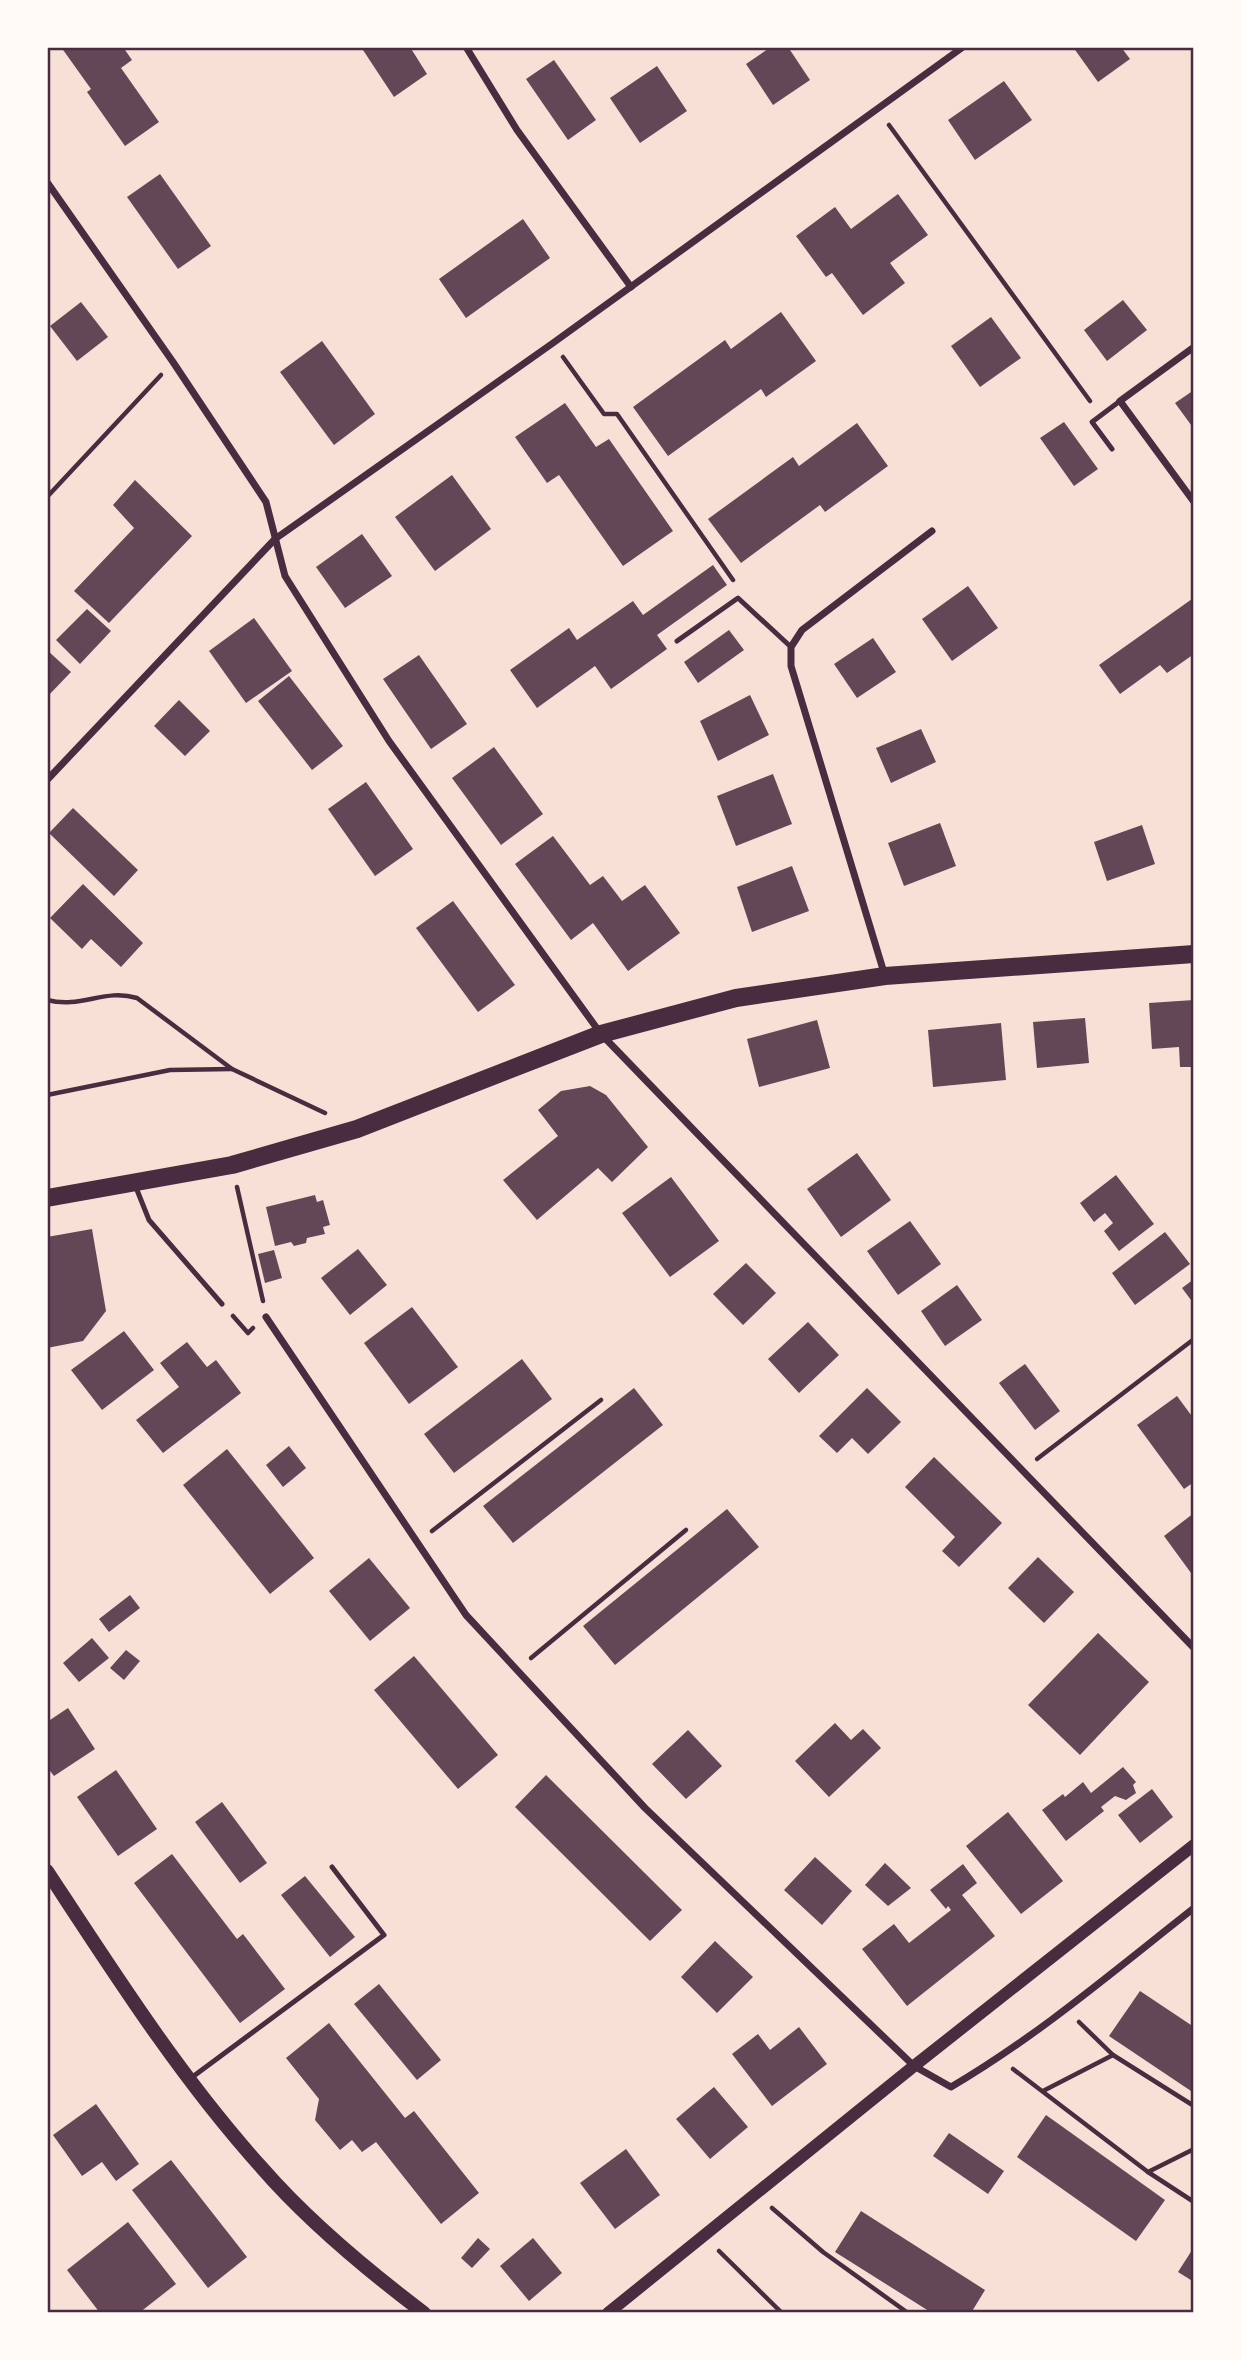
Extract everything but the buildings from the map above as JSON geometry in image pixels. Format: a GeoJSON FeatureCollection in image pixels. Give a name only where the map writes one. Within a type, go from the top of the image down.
{"type":"FeatureCollection","features":[{"type":"Feature","properties":{"kind":"main road"},"geometry":{"type":"LineString","coordinates":[[47,1198],[232,1165],[357,1129],[601,1034],[736,998],[885,976],[1194,954]]}},
{"type":"Feature","properties":{"kind":"main road"},"geometry":{"type":"LineString","coordinates":[[47,1871],[189,2080],[264,2171],[383,2281],[424,2313]]}},
{"type":"Feature","properties":{"kind":"street"},"geometry":{"type":"LineString","coordinates":[[466,47],[517,130],[631,287]]}},
{"type":"Feature","properties":{"kind":"street"},"geometry":{"type":"LineString","coordinates":[[47,780],[275,539],[553,344],[963,47]]}},
{"type":"Feature","properties":{"kind":"street"},"geometry":{"type":"LineString","coordinates":[[47,182],[173,362],[266,502],[285,576],[389,741],[601,1034],[1194,1648]]}},
{"type":"Feature","properties":{"kind":"street"},"geometry":{"type":"LineString","coordinates":[[1194,347],[1121,401],[1194,502]]}},
{"type":"Feature","properties":{"kind":"street"},"geometry":{"type":"LineString","coordinates":[[885,976],[791,666],[790,647],[802,630],[932,531]]}},
{"type":"Feature","properties":{"kind":"street"},"geometry":{"type":"LineString","coordinates":[[266,1317],[466,1615],[645,1808],[914,2066],[951,2087],[998,2058],[1065,2009],[1194,1908]]}},
{"type":"Feature","properties":{"kind":"street"},"geometry":{"type":"LineString","coordinates":[[608,2313],[621,2307],[755,2194],[1194,1845]]}},
{"type":"Feature","properties":{"kind":"lane"},"geometry":{"type":"LineString","coordinates":[[1112,449],[1092,422],[1121,401]]}},
{"type":"Feature","properties":{"kind":"lane"},"geometry":{"type":"LineString","coordinates":[[677,641],[738,598],[790,647]]}},
{"type":"Feature","properties":{"kind":"lane"},"geometry":{"type":"LineString","coordinates":[[134,1182],[149,1220],[222,1304]]}},
{"type":"Feature","properties":{"kind":"lane"},"geometry":{"type":"LineString","coordinates":[[189,2080],[384,1935],[332,1867]]}},
{"type":"Feature","properties":{"kind":"path"},"geometry":{"type":"LineString","coordinates":[[878,109],[1101,415]]}},
{"type":"Feature","properties":{"kind":"path"},"geometry":{"type":"LineString","coordinates":[[553,344],[604,414],[617,414],[733,581],[738,598]]}},
{"type":"Feature","properties":{"kind":"path"},"geometry":{"type":"LineString","coordinates":[[47,497],[173,362]]}},
{"type":"Feature","properties":{"kind":"path"},"geometry":{"type":"LineString","coordinates":[[47,1000],[66,1005],[122,993],[137,998],[232,1069],[357,1129]]}},
{"type":"Feature","properties":{"kind":"path"},"geometry":{"type":"LineString","coordinates":[[47,1095],[170,1069],[232,1069]]}},
{"type":"Feature","properties":{"kind":"path"},"geometry":{"type":"LineString","coordinates":[[232,1165],[266,1317]]}},
{"type":"Feature","properties":{"kind":"path"},"geometry":{"type":"LineString","coordinates":[[236,1320],[248,1333]]}},
{"type":"Feature","properties":{"kind":"path"},"geometry":{"type":"LineString","coordinates":[[1022,1470],[1194,1339]]}},
{"type":"Feature","properties":{"kind":"path"},"geometry":{"type":"LineString","coordinates":[[417,1542],[601,1400]]}},
{"type":"Feature","properties":{"kind":"path"},"geometry":{"type":"LineString","coordinates":[[516,1670],[686,1530]]}},
{"type":"Feature","properties":{"kind":"path"},"geometry":{"type":"LineString","coordinates":[[1065,2009],[1113,2055],[1194,2106]]}},
{"type":"Feature","properties":{"kind":"path"},"geometry":{"type":"LineString","coordinates":[[1043,2091],[1113,2055]]}},
{"type":"Feature","properties":{"kind":"path"},"geometry":{"type":"LineString","coordinates":[[998,2058],[1148,2172],[1194,2202]]}},
{"type":"Feature","properties":{"kind":"path"},"geometry":{"type":"LineString","coordinates":[[1148,2172],[1194,2149]]}},
{"type":"Feature","properties":{"kind":"path"},"geometry":{"type":"LineString","coordinates":[[755,2194],[823,2252],[908,2313]]}},
{"type":"Feature","properties":{"kind":"path"},"geometry":{"type":"LineString","coordinates":[[703,2236],[782,2313]]}}]}
